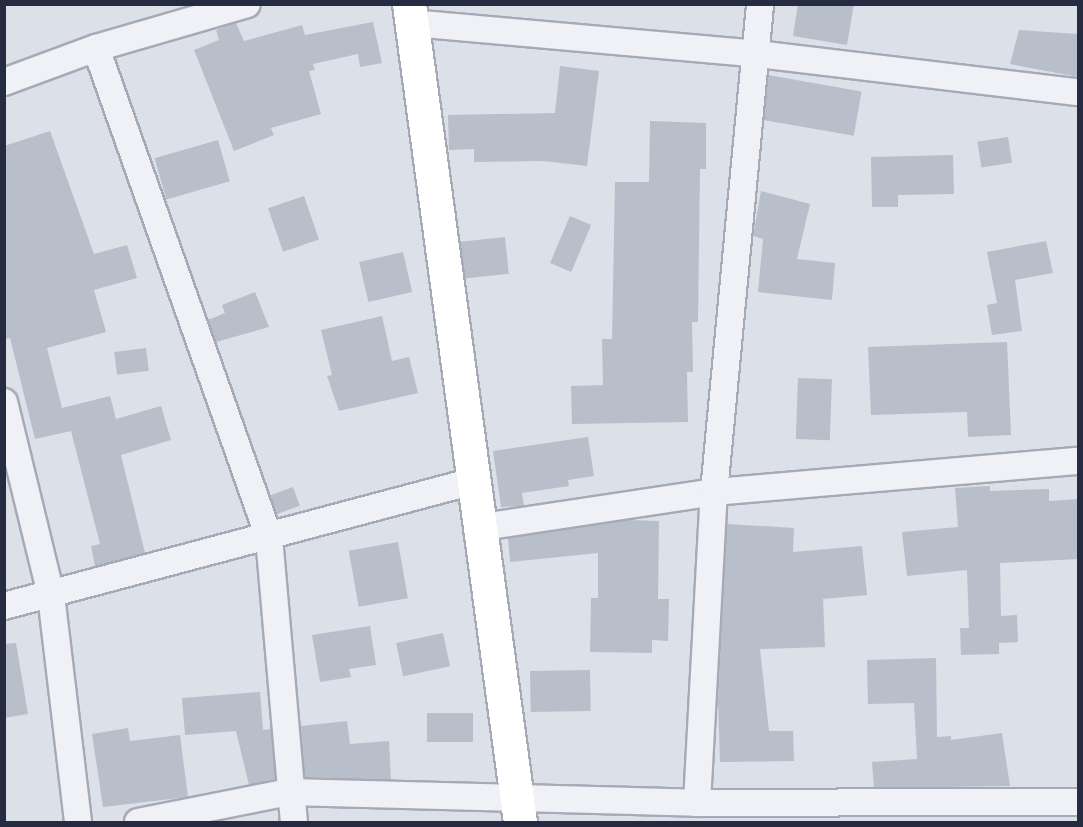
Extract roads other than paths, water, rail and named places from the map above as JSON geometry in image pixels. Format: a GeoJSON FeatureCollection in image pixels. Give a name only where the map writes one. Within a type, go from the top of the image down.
{"type":"FeatureCollection","features":[{"type":"Feature","properties":{"kind":"street"},"geometry":{"type":"LineString","coordinates":[[4,82],[96,48],[247,4]]}},
{"type":"Feature","properties":{"kind":"street"},"geometry":{"type":"LineString","coordinates":[[697,803],[714,492],[760,4]]}},
{"type":"Feature","properties":{"kind":"street"},"geometry":{"type":"LineString","coordinates":[[519,809],[477,480],[411,14],[1078,93]]}},
{"type":"Feature","properties":{"kind":"street"},"geometry":{"type":"LineString","coordinates":[[96,48],[269,537],[289,792],[294,822]]}},
{"type":"Feature","properties":{"kind":"street"},"geometry":{"type":"LineString","coordinates":[[4,402],[51,595],[78,822]]}},
{"type":"Feature","properties":{"kind":"street"},"geometry":{"type":"LineString","coordinates":[[483,526],[714,492],[1078,461]]}},
{"type":"Feature","properties":{"kind":"street"},"geometry":{"type":"LineString","coordinates":[[4,606],[477,480]]}},
{"type":"Feature","properties":{"kind":"street"},"geometry":{"type":"LineString","coordinates":[[138,822],[289,792],[519,809],[697,803],[1078,802]]}}]}
